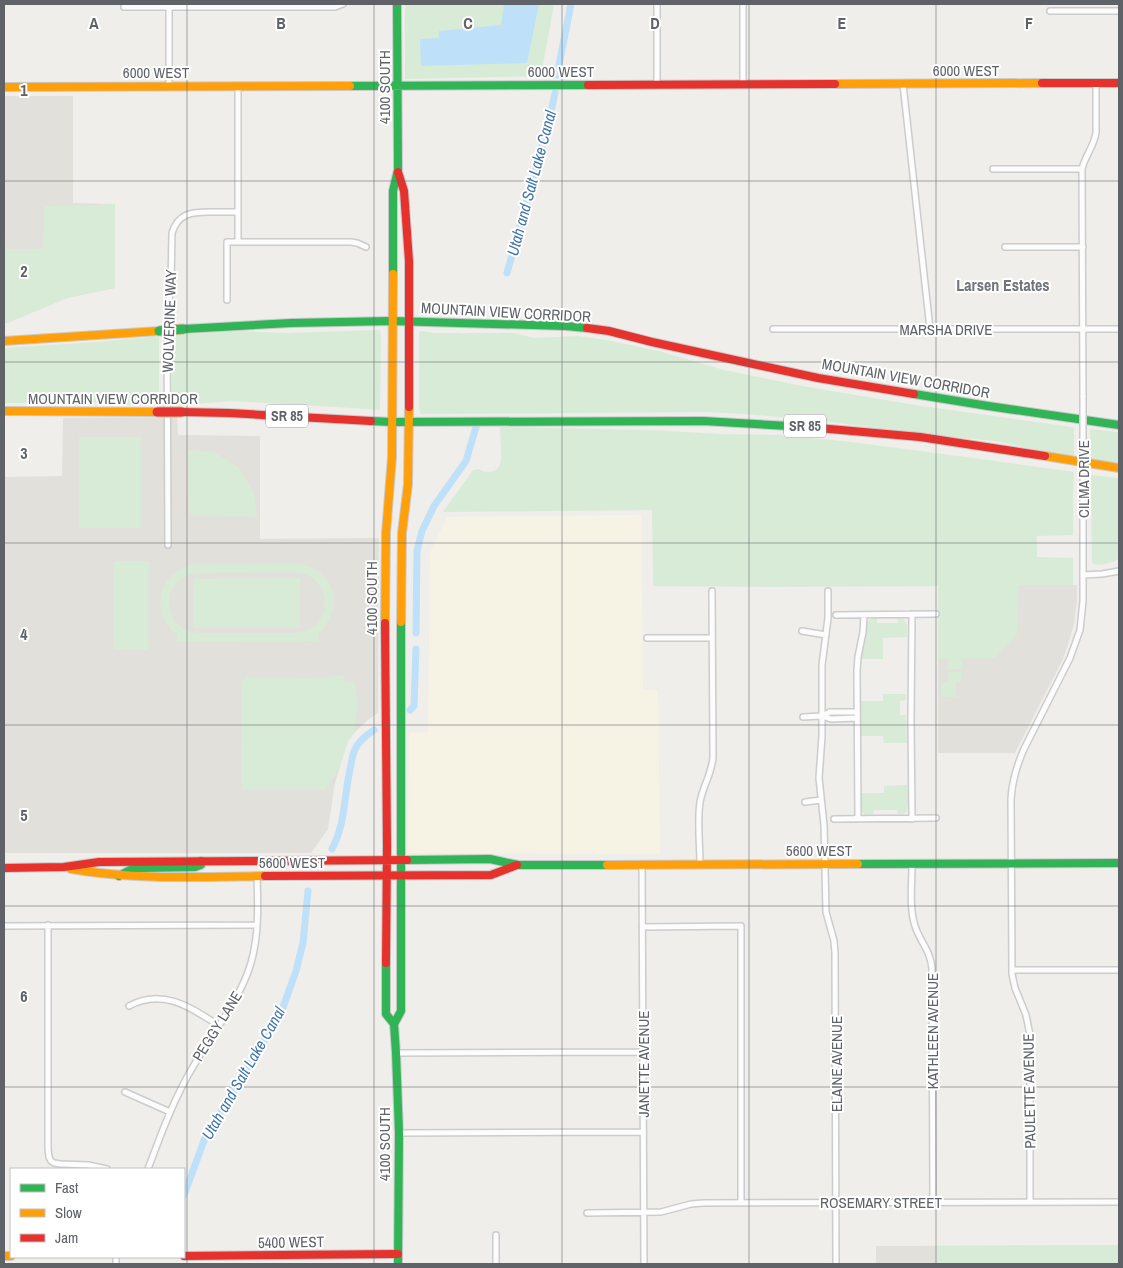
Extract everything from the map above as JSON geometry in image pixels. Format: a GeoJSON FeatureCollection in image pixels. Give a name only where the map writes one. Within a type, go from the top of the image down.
{"type":"FeatureCollection","features":[{"type":"Feature","properties":{"kind":"main road","name":"4100 SOUTH"},"geometry":{"type":"LineString","coordinates":[[394,1024],[386,1014],[385,545],[391,483],[393,191],[398,170],[398,4]]}},
{"type":"Feature","properties":{"kind":"main road","name":"6000 WEST"},"geometry":{"type":"LineString","coordinates":[[4,87],[1119,83]]}},
{"type":"Feature","properties":{"kind":"main road","name":"4100 SOUTH"},"geometry":{"type":"LineString","coordinates":[[398,170],[404,191],[409,261],[409,471],[401,558],[401,1012],[394,1024],[399,1133],[398,1264]]}},
{"type":"Feature","properties":{"kind":"main road","name":"MOUNTAIN VIEW CORRIDOR"},"geometry":{"type":"LineString","coordinates":[[4,341],[290,322],[409,321],[566,326],[609,331],[818,378],[1119,425]]}},
{"type":"Feature","properties":{"kind":"main road","name":"MOUNTAIN VIEW CORRIDOR"},"geometry":{"type":"LineString","coordinates":[[4,411],[228,413],[392,422],[703,421],[791,424],[920,437],[1119,468]]}},
{"type":"Feature","properties":{"kind":"main road","name":"5600 WEST"},"geometry":{"type":"LineString","coordinates":[[4,868],[64,867],[99,862],[386,860],[490,860],[518,865],[1119,863]]}},
{"type":"Feature","properties":{"kind":"main road"},"geometry":{"type":"LineString","coordinates":[[119,876],[130,870],[141,868],[195,868],[200,865],[201,861]]}},
{"type":"Feature","properties":{"kind":"main road","name":"5600 WEST"},"geometry":{"type":"LineString","coordinates":[[64,867],[99,874],[142,877],[491,875],[518,865]]}},
{"type":"Feature","properties":{"kind":"main road","name":"5400 WEST"},"geometry":{"type":"LineString","coordinates":[[185,1256],[398,1254]]}},
{"type":"Feature","properties":{"kind":"street"},"geometry":{"type":"LineString","coordinates":[[124,7],[169,5],[335,7],[343,4]]}},
{"type":"Feature","properties":{"kind":"street"},"geometry":{"type":"LineString","coordinates":[[657,4],[657,84]]}},
{"type":"Feature","properties":{"kind":"street"},"geometry":{"type":"LineString","coordinates":[[743,4],[743,84]]}},
{"type":"Feature","properties":{"kind":"street"},"geometry":{"type":"LineString","coordinates":[[169,5],[169,86]]}},
{"type":"Feature","properties":{"kind":"street"},"geometry":{"type":"LineString","coordinates":[[1050,11],[1119,11]]}},
{"type":"Feature","properties":{"kind":"street","name":"CILMA DRIVE"},"geometry":{"type":"LineString","coordinates":[[1011,863],[1011,799],[1013,780],[1024,749],[1066,666],[1077,639],[1082,610],[1082,169],[1096,133],[1096,83]]}},
{"type":"Feature","properties":{"kind":"street"},"geometry":{"type":"LineString","coordinates":[[903,84],[930,329]]}},
{"type":"Feature","properties":{"kind":"street"},"geometry":{"type":"LineString","coordinates":[[238,86],[238,242]]}},
{"type":"Feature","properties":{"kind":"street"},"geometry":{"type":"LineString","coordinates":[[993,169],[1082,169]]}},
{"type":"Feature","properties":{"kind":"street","name":"WOLVERINE WAY"},"geometry":{"type":"LineString","coordinates":[[168,545],[166,317],[171,285],[172,233],[176,223],[182,217],[189,214],[196,212],[238,212]]}},
{"type":"Feature","properties":{"kind":"street"},"geometry":{"type":"LineString","coordinates":[[227,300],[227,242],[351,242],[358,243],[366,248]]}},
{"type":"Feature","properties":{"kind":"street"},"geometry":{"type":"LineString","coordinates":[[1005,247],[1082,247]]}},
{"type":"Feature","properties":{"kind":"street","name":"MARSHA DRIVE"},"geometry":{"type":"LineString","coordinates":[[773,329],[1119,329]]}},
{"type":"Feature","properties":{"kind":"street"},"geometry":{"type":"LineString","coordinates":[[1083,575],[1102,574],[1119,570]]}},
{"type":"Feature","properties":{"kind":"street"},"geometry":{"type":"LineString","coordinates":[[700,864],[700,806],[712,762],[712,591]]}},
{"type":"Feature","properties":{"kind":"street","name":"ELAINE AVENUE"},"geometry":{"type":"LineString","coordinates":[[828,591],[828,613],[822,665],[822,741],[819,778],[824,825],[826,912],[836,954],[836,1264]]}},
{"type":"Feature","properties":{"kind":"street"},"geometry":{"type":"LineString","coordinates":[[912,614],[912,819]]}},
{"type":"Feature","properties":{"kind":"street"},"geometry":{"type":"LineString","coordinates":[[836,615],[936,614]]}},
{"type":"Feature","properties":{"kind":"street"},"geometry":{"type":"LineString","coordinates":[[858,819],[858,662],[864,632],[864,615]]}},
{"type":"Feature","properties":{"kind":"street"},"geometry":{"type":"LineString","coordinates":[[802,631],[826,634]]}},
{"type":"Feature","properties":{"kind":"street"},"geometry":{"type":"LineString","coordinates":[[647,638],[712,638]]}},
{"type":"Feature","properties":{"kind":"street"},"geometry":{"type":"LineString","coordinates":[[822,716],[830,712],[857,712]]}},
{"type":"Feature","properties":{"kind":"street"},"geometry":{"type":"LineString","coordinates":[[803,716],[822,716],[831,719],[857,718]]}},
{"type":"Feature","properties":{"kind":"street"},"geometry":{"type":"LineString","coordinates":[[805,802],[821,800]]}},
{"type":"Feature","properties":{"kind":"street"},"geometry":{"type":"LineString","coordinates":[[834,819],[936,818]]}},
{"type":"Feature","properties":{"kind":"street","name":"PAULETTE AVENUE"},"geometry":{"type":"LineString","coordinates":[[1011,863],[1013,981],[1026,1015],[1029,1030],[1030,1202]]}},
{"type":"Feature","properties":{"kind":"street","name":"JANETTE AVENUE"},"geometry":{"type":"LineString","coordinates":[[642,864],[644,1264]]}},
{"type":"Feature","properties":{"kind":"street","name":"KATHLEEN AVENUE"},"geometry":{"type":"LineString","coordinates":[[912,864],[912,911],[914,922],[929,954],[932,969],[933,1202]]}},
{"type":"Feature","properties":{"kind":"street","name":"PEGGY LANE"},"geometry":{"type":"LineString","coordinates":[[148,1168],[170,1112],[193,1066],[239,992],[247,974],[255,945],[257,876]]}},
{"type":"Feature","properties":{"kind":"street"},"geometry":{"type":"LineString","coordinates":[[4,926],[257,925]]}},
{"type":"Feature","properties":{"kind":"street"},"geometry":{"type":"LineString","coordinates":[[48,926],[49,1157],[51,1161],[57,1164],[88,1164],[103,1168]]}},
{"type":"Feature","properties":{"kind":"street"},"geometry":{"type":"LineString","coordinates":[[642,927],[741,926],[741,1203]]}},
{"type":"Feature","properties":{"kind":"street"},"geometry":{"type":"LineString","coordinates":[[1012,970],[1119,970]]}},
{"type":"Feature","properties":{"kind":"street"},"geometry":{"type":"LineString","coordinates":[[129,1006],[146,999],[172,1001],[195,1011],[218,1026]]}},
{"type":"Feature","properties":{"kind":"street"},"geometry":{"type":"LineString","coordinates":[[396,1053],[643,1052]]}},
{"type":"Feature","properties":{"kind":"street"},"geometry":{"type":"LineString","coordinates":[[125,1092],[170,1112]]}},
{"type":"Feature","properties":{"kind":"street"},"geometry":{"type":"LineString","coordinates":[[399,1133],[643,1132]]}},
{"type":"Feature","properties":{"kind":"street","name":"ROSEMARY STREET"},"geometry":{"type":"LineString","coordinates":[[587,1212],[667,1211],[699,1203],[1119,1202]]}},
{"type":"Feature","properties":{"kind":"street"},"geometry":{"type":"LineString","coordinates":[[496,1235],[496,1264]]}},
{"type":"Feature","properties":{"kind":"shaded area"},"geometry":{"type":"Polygon","coordinates":[[[4,96],[73,96],[73,203],[115,204],[115,288],[67,298],[7,323],[4,323],[4,96]]]}},
{"type":"Feature","properties":{"kind":"shaded area"},"geometry":{"type":"Polygon","coordinates":[[[177,417],[178,435],[260,436],[260,539],[379,538],[378,713],[354,733],[348,741],[335,783],[328,829],[311,853],[4,853],[4,477],[62,476],[63,418],[177,417]]]}},
{"type":"Feature","properties":{"kind":"shaded area"},"geometry":{"type":"Polygon","coordinates":[[[641,515],[643,690],[658,690],[660,854],[408,853],[409,733],[428,732],[430,553],[447,517],[641,515]]]}},
{"type":"Feature","properties":{"kind":"shaded area"},"geometry":{"type":"Polygon","coordinates":[[[1077,585],[1074,624],[1062,661],[1015,753],[938,753],[938,587],[1077,585]]]}},
{"type":"Feature","properties":{"kind":"shaded area"},"geometry":{"type":"Polygon","coordinates":[[[1119,1245],[1119,1264],[876,1264],[876,1246],[1119,1245]]]}},
{"type":"Feature","properties":{"kind":"green space"},"geometry":{"type":"Polygon","coordinates":[[[405,4],[554,4],[541,76],[405,79],[405,4]]]}},
{"type":"Feature","properties":{"kind":"green space"},"geometry":{"type":"Polygon","coordinates":[[[115,204],[115,288],[67,298],[4,323],[4,234],[6,234],[6,249],[43,249],[44,208],[46,206],[115,204]]]}},
{"type":"Feature","properties":{"kind":"green space"},"geometry":{"type":"Polygon","coordinates":[[[380,330],[380,410],[230,401],[172,406],[172,335],[239,331],[287,333],[380,330]]]}},
{"type":"Feature","properties":{"kind":"green space"},"geometry":{"type":"Polygon","coordinates":[[[419,332],[433,333],[514,333],[534,338],[578,336],[606,340],[659,351],[724,370],[802,386],[915,405],[1071,427],[1074,428],[1074,458],[995,441],[744,414],[706,412],[420,414],[419,332]]]}},
{"type":"Feature","properties":{"kind":"green space"},"geometry":{"type":"Polygon","coordinates":[[[159,336],[159,406],[97,403],[4,403],[4,348],[159,336]]]}},
{"type":"Feature","properties":{"kind":"green space"},"geometry":{"type":"Polygon","coordinates":[[[500,427],[779,435],[851,442],[1074,472],[1073,535],[1037,536],[1037,557],[1073,558],[1073,585],[1019,585],[1017,635],[994,658],[962,659],[961,669],[948,669],[948,659],[938,659],[938,587],[941,586],[653,586],[652,510],[443,512],[473,470],[479,469],[489,472],[498,468],[501,461],[500,427]]]}},
{"type":"Feature","properties":{"kind":"green space"},"geometry":{"type":"Polygon","coordinates":[[[1090,429],[1119,432],[1119,463],[1091,461],[1090,429]]]}},
{"type":"Feature","properties":{"kind":"green space"},"geometry":{"type":"Polygon","coordinates":[[[79,437],[141,437],[141,528],[79,528],[79,437]]]}},
{"type":"Feature","properties":{"kind":"green space"},"geometry":{"type":"Polygon","coordinates":[[[188,450],[214,452],[239,468],[254,493],[257,517],[194,516],[189,512],[188,450]]]}},
{"type":"Feature","properties":{"kind":"green space"},"geometry":{"type":"Polygon","coordinates":[[[1091,475],[1119,478],[1119,559],[1110,563],[1096,565],[1092,562],[1091,475]]]}},
{"type":"Feature","properties":{"kind":"green space"},"geometry":{"type":"Polygon","coordinates":[[[114,561],[149,561],[149,650],[114,650],[114,561]]]}},
{"type":"Feature","properties":{"kind":"green space"},"geometry":{"type":"Polygon","coordinates":[[[199,564],[297,564],[310,567],[321,573],[333,591],[332,613],[327,624],[318,634],[318,641],[177,642],[177,635],[168,625],[162,614],[160,602],[162,591],[167,581],[175,573],[186,567],[199,564]],[[295,572],[199,573],[187,576],[178,582],[172,590],[169,600],[170,611],[174,620],[182,628],[194,633],[296,633],[309,629],[318,622],[323,613],[325,602],[323,592],[318,583],[308,576],[295,572]]]}},
{"type":"Feature","properties":{"kind":"green space"},"geometry":{"type":"Polygon","coordinates":[[[300,578],[300,628],[193,628],[193,579],[300,578]]]}},
{"type":"Feature","properties":{"kind":"green space"},"geometry":{"type":"Polygon","coordinates":[[[873,618],[877,618],[877,623],[898,623],[898,618],[903,619],[907,625],[907,637],[883,638],[883,659],[861,659],[867,623],[873,618]]]}},
{"type":"Feature","properties":{"kind":"green space"},"geometry":{"type":"Polygon","coordinates":[[[948,672],[961,672],[961,682],[956,682],[956,697],[942,697],[942,683],[948,682],[948,672]]]}},
{"type":"Feature","properties":{"kind":"green space"},"geometry":{"type":"Polygon","coordinates":[[[344,675],[344,682],[354,681],[358,703],[354,733],[348,741],[339,768],[325,790],[241,789],[242,682],[247,677],[313,678],[344,675]]]}},
{"type":"Feature","properties":{"kind":"green space"},"geometry":{"type":"Polygon","coordinates":[[[883,694],[906,694],[906,700],[900,701],[900,715],[906,715],[907,743],[884,743],[883,736],[860,736],[860,701],[883,701],[883,694]]]}},
{"type":"Feature","properties":{"kind":"green space"},"geometry":{"type":"Polygon","coordinates":[[[907,785],[908,807],[904,814],[898,814],[897,810],[874,810],[873,815],[865,815],[861,810],[860,793],[884,793],[884,786],[907,785]]]}},
{"type":"Feature","properties":{"kind":"green space"},"geometry":{"type":"Polygon","coordinates":[[[1119,1245],[1119,1264],[937,1264],[936,1246],[1119,1245]]]}},
{"type":"Feature","properties":{"kind":"water"},"geometry":{"type":"Polygon","coordinates":[[[504,4],[539,4],[527,63],[421,66],[420,39],[439,38],[439,31],[501,25],[504,4]]]}},
{"type":"Feature","properties":{"kind":"waterway","name":"Utah and Salt Lake Canal"},"geometry":{"type":"LineString","coordinates":[[557,75],[571,4]]}},
{"type":"Feature","properties":{"kind":"waterway","name":"Utah and Salt Lake Canal"},"geometry":{"type":"LineString","coordinates":[[507,273],[555,93]]}},
{"type":"Feature","properties":{"kind":"waterway","name":"Utah and Salt Lake Canal"},"geometry":{"type":"LineString","coordinates":[[416,633],[417,551],[422,531],[434,506],[466,461],[476,427]]}},
{"type":"Feature","properties":{"kind":"waterway","name":"Utah and Salt Lake Canal"},"geometry":{"type":"LineString","coordinates":[[410,710],[414,706],[416,649]]}},
{"type":"Feature","properties":{"kind":"waterway","name":"Utah and Salt Lake Canal"},"geometry":{"type":"LineString","coordinates":[[332,849],[340,829],[354,752],[360,741],[374,730]]}},
{"type":"Feature","properties":{"kind":"waterway","name":"Utah and Salt Lake Canal"},"geometry":{"type":"LineString","coordinates":[[185,1192],[205,1138],[281,1013],[296,971],[303,943],[308,891]]}},
{"type":"Feature","properties":{"kind":"traffic: fast"},"geometry":{"type":"LineString","coordinates":[[393,274],[393,191],[398,170],[397,4]]}},
{"type":"Feature","properties":{"kind":"traffic: fast"},"geometry":{"type":"LineString","coordinates":[[350,86],[588,85]]}},
{"type":"Feature","properties":{"kind":"traffic: fast"},"geometry":{"type":"LineString","coordinates":[[184,329],[291,323],[392,321],[587,328]]}},
{"type":"Feature","properties":{"kind":"traffic: fast"},"geometry":{"type":"LineString","coordinates":[[159,331],[184,329]]}},
{"type":"Feature","properties":{"kind":"traffic: fast"},"geometry":{"type":"LineString","coordinates":[[914,394],[1119,425]]}},
{"type":"Feature","properties":{"kind":"traffic: fast"},"geometry":{"type":"LineString","coordinates":[[371,421],[703,421],[807,427]]}},
{"type":"Feature","properties":{"kind":"traffic: fast"},"geometry":{"type":"LineString","coordinates":[[394,1024],[401,1011],[401,622]]}},
{"type":"Feature","properties":{"kind":"traffic: fast"},"geometry":{"type":"LineString","coordinates":[[407,860],[490,859],[518,865],[607,865]]}},
{"type":"Feature","properties":{"kind":"traffic: fast"},"geometry":{"type":"LineString","coordinates":[[119,876],[130,870],[141,868],[195,867],[201,865],[201,861]]}},
{"type":"Feature","properties":{"kind":"traffic: fast"},"geometry":{"type":"LineString","coordinates":[[858,864],[1119,863]]}},
{"type":"Feature","properties":{"kind":"traffic: fast"},"geometry":{"type":"LineString","coordinates":[[386,963],[386,1014],[394,1024],[396,1053],[399,1133],[398,1264]]}},
{"type":"Feature","properties":{"kind":"traffic: slow"},"geometry":{"type":"LineString","coordinates":[[835,84],[1042,83]]}},
{"type":"Feature","properties":{"kind":"traffic: slow"},"geometry":{"type":"LineString","coordinates":[[4,87],[350,86]]}},
{"type":"Feature","properties":{"kind":"traffic: slow"},"geometry":{"type":"LineString","coordinates":[[385,623],[386,533],[392,457],[393,274]]}},
{"type":"Feature","properties":{"kind":"traffic: slow"},"geometry":{"type":"LineString","coordinates":[[4,341],[159,331]]}},
{"type":"Feature","properties":{"kind":"traffic: slow"},"geometry":{"type":"LineString","coordinates":[[401,622],[402,533],[408,484],[409,407]]}},
{"type":"Feature","properties":{"kind":"traffic: slow"},"geometry":{"type":"LineString","coordinates":[[4,411],[157,412]]}},
{"type":"Feature","properties":{"kind":"traffic: slow"},"geometry":{"type":"LineString","coordinates":[[1045,456],[1119,468]]}},
{"type":"Feature","properties":{"kind":"traffic: slow"},"geometry":{"type":"LineString","coordinates":[[607,865],[858,864]]}},
{"type":"Feature","properties":{"kind":"traffic: slow"},"geometry":{"type":"LineString","coordinates":[[71,869],[143,876],[265,876]]}},
{"type":"Feature","properties":{"kind":"traffic: slow"},"geometry":{"type":"LineString","coordinates":[[4,1256],[10,1256]]}},
{"type":"Feature","properties":{"kind":"traffic: jam"},"geometry":{"type":"LineString","coordinates":[[1042,83],[1119,83]]}},
{"type":"Feature","properties":{"kind":"traffic: jam"},"geometry":{"type":"LineString","coordinates":[[588,85],[835,84]]}},
{"type":"Feature","properties":{"kind":"traffic: jam"},"geometry":{"type":"LineString","coordinates":[[398,172],[404,191],[409,261],[409,407]]}},
{"type":"Feature","properties":{"kind":"traffic: jam"},"geometry":{"type":"LineString","coordinates":[[587,328],[609,331],[818,378],[914,394]]}},
{"type":"Feature","properties":{"kind":"traffic: jam"},"geometry":{"type":"LineString","coordinates":[[157,412],[182,412]]}},
{"type":"Feature","properties":{"kind":"traffic: jam"},"geometry":{"type":"LineString","coordinates":[[182,412],[371,421]]}},
{"type":"Feature","properties":{"kind":"traffic: jam"},"geometry":{"type":"LineString","coordinates":[[807,427],[920,437],[1045,456]]}},
{"type":"Feature","properties":{"kind":"traffic: jam"},"geometry":{"type":"LineString","coordinates":[[385,623],[386,963]]}},
{"type":"Feature","properties":{"kind":"traffic: jam"},"geometry":{"type":"LineString","coordinates":[[4,868],[64,867],[99,862],[407,860]]}},
{"type":"Feature","properties":{"kind":"traffic: jam"},"geometry":{"type":"LineString","coordinates":[[265,876],[491,875],[517,865]]}},
{"type":"Feature","properties":{"kind":"traffic: jam"},"geometry":{"type":"LineString","coordinates":[[185,1256],[398,1254]]}},
{"type":"Feature","properties":{"kind":"district","name":"Larsen Estates"},"geometry":{"type":"Point","coordinates":[1003,285]}}]}
